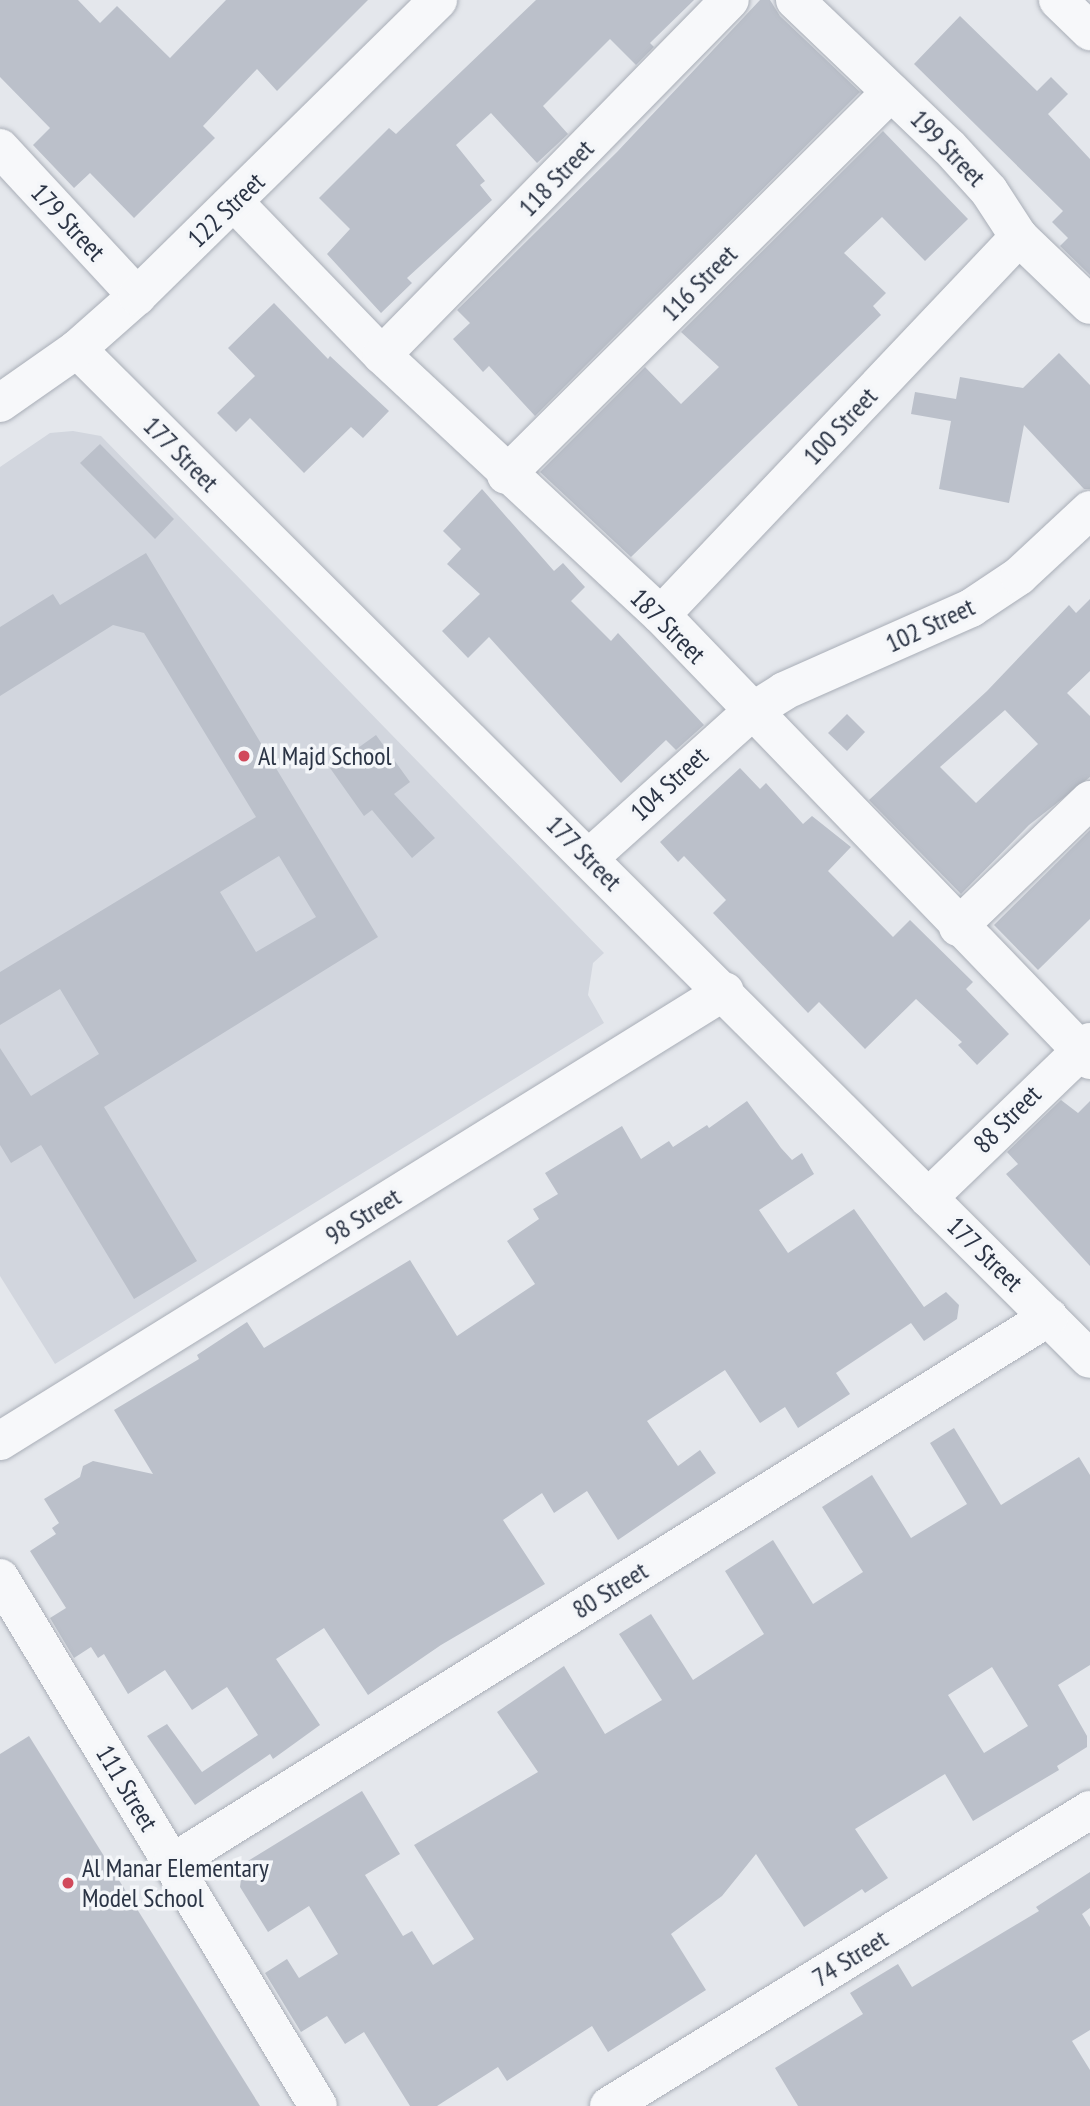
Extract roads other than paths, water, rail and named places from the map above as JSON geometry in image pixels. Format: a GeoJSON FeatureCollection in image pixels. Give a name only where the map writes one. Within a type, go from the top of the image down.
{"type":"FeatureCollection","features":[{"type":"Feature","properties":{"kind":"street","name":"122 Street"},"geometry":{"type":"LineString","coordinates":[[0,403],[77,349],[137,296],[438,0]]}},
{"type":"Feature","properties":{"kind":"street","name":"118 Street"},"geometry":{"type":"LineString","coordinates":[[382,355],[730,0]]}},
{"type":"Feature","properties":{"kind":"street","name":"199 Street"},"geometry":{"type":"LineString","coordinates":[[795,0],[989,191],[1019,237],[1090,305]]}},
{"type":"Feature","properties":{"kind":"street"},"geometry":{"type":"LineString","coordinates":[[1058,0],[1090,31]]}},
{"type":"Feature","properties":{"kind":"street","name":"116 Street"},"geometry":{"type":"LineString","coordinates":[[506,475],[891,92]]}},
{"type":"Feature","properties":{"kind":"street","name":"179 Street"},"geometry":{"type":"LineString","coordinates":[[0,148],[137,296]]}},
{"type":"Feature","properties":{"kind":"street","name":"187 Street"},"geometry":{"type":"LineString","coordinates":[[234,202],[382,355],[506,475],[661,615],[958,927],[1087,1051]]}},
{"type":"Feature","properties":{"kind":"street","name":"100 Street"},"geometry":{"type":"LineString","coordinates":[[661,615],[1019,237]]}},
{"type":"Feature","properties":{"kind":"street","name":"177 Street"},"geometry":{"type":"LineString","coordinates":[[77,349],[725,991],[1090,1359]]}},
{"type":"Feature","properties":{"kind":"street","name":"102 Street"},"geometry":{"type":"LineString","coordinates":[[751,712],[784,691],[971,608],[1019,576],[1090,510]]}},
{"type":"Feature","properties":{"kind":"street","name":"104 Street"},"geometry":{"type":"LineString","coordinates":[[589,858],[751,712]]}},
{"type":"Feature","properties":{"kind":"street"},"geometry":{"type":"LineString","coordinates":[[958,927],[1090,800]]}},
{"type":"Feature","properties":{"kind":"street","name":"98 Street"},"geometry":{"type":"LineString","coordinates":[[0,1441],[725,991]]}},
{"type":"Feature","properties":{"kind":"street","name":"88 Street"},"geometry":{"type":"LineString","coordinates":[[928,1198],[1087,1051]]}},
{"type":"Feature","properties":{"kind":"street","name":"80 Street"},"geometry":{"type":"LineString","coordinates":[[172,1863],[1049,1317]]}},
{"type":"Feature","properties":{"kind":"street","name":"111 Street"},"geometry":{"type":"LineString","coordinates":[[0,1578],[318,2106]]}},
{"type":"Feature","properties":{"kind":"street","name":"74 Street"},"geometry":{"type":"LineString","coordinates":[[609,2106],[1090,1810]]}},
{"type":"Feature","properties":{"kind":"place","name":"Al Majd School"},"geometry":{"type":"Point","coordinates":[244,756]}},
{"type":"Feature","properties":{"kind":"place","name":"Al Manar Elementary Model School"},"geometry":{"type":"Point","coordinates":[68,1883]}}]}
